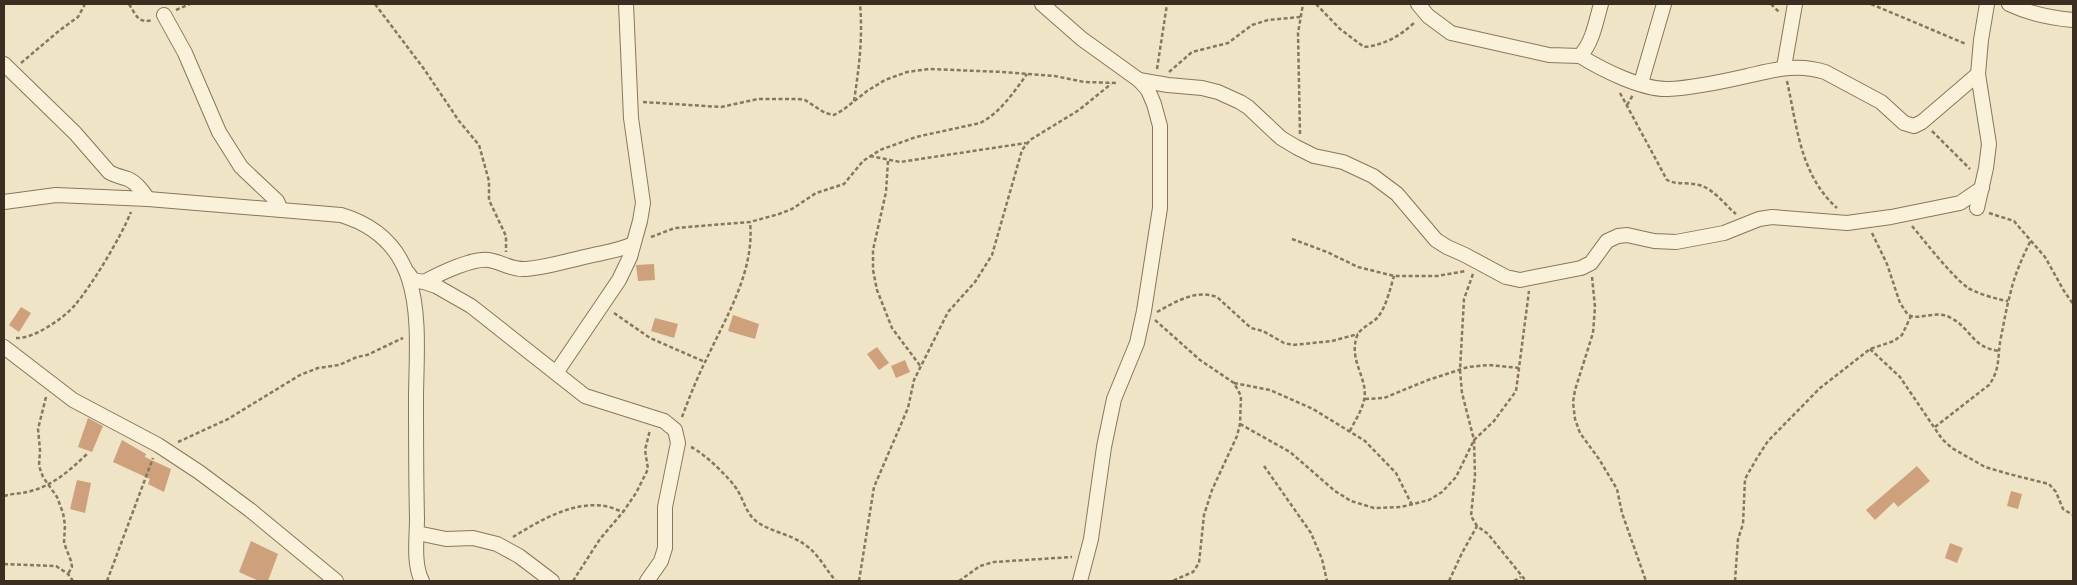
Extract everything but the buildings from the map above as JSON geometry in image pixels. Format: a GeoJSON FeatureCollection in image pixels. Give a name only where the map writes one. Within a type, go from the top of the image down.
{"type":"FeatureCollection","features":[{"type":"Feature","properties":{"kind":"street"},"geometry":{"type":"LineString","coordinates":[[556,373],[619,280],[633,244],[643,203],[630,101],[626,4]]}},
{"type":"Feature","properties":{"kind":"street"},"geometry":{"type":"LineString","coordinates":[[1042,4],[1082,40],[1139,80],[1148,90],[1160,126],[1158,223],[1145,306],[1137,343],[1114,400],[1104,447],[1091,539],[1080,581]]}},
{"type":"Feature","properties":{"kind":"street"},"geometry":{"type":"LineString","coordinates":[[1580,56],[1592,34],[1600,4]]}},
{"type":"Feature","properties":{"kind":"street"},"geometry":{"type":"LineString","coordinates":[[1641,83],[1664,4]]}},
{"type":"Feature","properties":{"kind":"street"},"geometry":{"type":"LineString","coordinates":[[1784,67],[1795,4]]}},
{"type":"Feature","properties":{"kind":"street"},"geometry":{"type":"LineString","coordinates":[[1977,208],[1988,144],[1978,74],[1988,4]]}},
{"type":"Feature","properties":{"kind":"street"},"geometry":{"type":"LineString","coordinates":[[2009,4],[2021,10],[2050,18],[2073,20]]}},
{"type":"Feature","properties":{"kind":"street"},"geometry":{"type":"LineString","coordinates":[[1421,8],[1451,33],[1549,55],[1580,56],[1609,72],[1641,83],[1667,89],[1728,80],[1784,67],[1801,66],[1825,72],[1881,102],[1904,123],[1914,126],[1922,122],[1978,74]]}},
{"type":"Feature","properties":{"kind":"street"},"geometry":{"type":"LineString","coordinates":[[164,15],[184,53],[219,132],[241,167],[277,200],[280,210]]}},
{"type":"Feature","properties":{"kind":"street"},"geometry":{"type":"LineString","coordinates":[[8,68],[75,133],[110,172],[130,180],[141,190],[141,199]]}},
{"type":"Feature","properties":{"kind":"street"},"geometry":{"type":"LineString","coordinates":[[1139,80],[1202,88],[1240,102],[1282,138],[1300,149],[1314,156],[1343,162],[1373,176],[1397,194],[1436,240],[1447,248],[1465,254],[1506,277],[1520,280],[1530,280],[1553,273],[1581,268],[1590,263],[1603,245],[1611,238],[1618,236],[1627,235],[1654,241],[1676,242],[1724,233],[1760,219],[1772,217],[1860,221],[1904,215],[1960,203],[1982,185]]}},
{"type":"Feature","properties":{"kind":"street"},"geometry":{"type":"LineString","coordinates":[[4,202],[56,195],[141,199],[341,215],[358,220],[382,236],[391,245],[413,280],[424,282],[471,306],[585,396],[653,417],[670,425],[677,437],[666,507],[665,548],[661,561],[647,581]]}},
{"type":"Feature","properties":{"kind":"street"},"geometry":{"type":"LineString","coordinates":[[424,282],[451,268],[482,261],[492,260],[504,266],[524,269],[556,265],[596,254],[618,251],[633,244]]}},
{"type":"Feature","properties":{"kind":"street"},"geometry":{"type":"LineString","coordinates":[[406,270],[412,283],[417,330],[415,461],[417,558],[422,581]]}},
{"type":"Feature","properties":{"kind":"street"},"geometry":{"type":"LineString","coordinates":[[8,342],[50,383],[91,411],[109,418],[161,446],[250,510],[336,581]]}},
{"type":"Feature","properties":{"kind":"street"},"geometry":{"type":"LineString","coordinates":[[417,533],[446,539],[473,538],[499,546],[519,556],[552,581]]}},
{"type":"Feature","properties":{"kind":"path"},"geometry":{"type":"LineString","coordinates":[[8,68],[25,59],[78,17],[85,4]]}},
{"type":"Feature","properties":{"kind":"path"},"geometry":{"type":"LineString","coordinates":[[375,4],[424,69],[459,121],[479,145],[489,181],[489,200],[506,236],[504,266]]}},
{"type":"Feature","properties":{"kind":"path"},"geometry":{"type":"LineString","coordinates":[[853,102],[860,62],[862,26],[860,4]]}},
{"type":"Feature","properties":{"kind":"path"},"geometry":{"type":"LineString","coordinates":[[1156,82],[1157,63],[1167,4]]}},
{"type":"Feature","properties":{"kind":"path"},"geometry":{"type":"LineString","coordinates":[[1300,149],[1298,40],[1303,4]]}},
{"type":"Feature","properties":{"kind":"path"},"geometry":{"type":"LineString","coordinates":[[1316,4],[1340,29],[1364,47],[1378,46],[1405,31],[1421,8]]}},
{"type":"Feature","properties":{"kind":"path"},"geometry":{"type":"LineString","coordinates":[[1871,4],[1980,50]]}},
{"type":"Feature","properties":{"kind":"path"},"geometry":{"type":"LineString","coordinates":[[1156,82],[1192,52],[1228,43],[1252,25],[1261,22],[1300,17]]}},
{"type":"Feature","properties":{"kind":"path"},"geometry":{"type":"LineString","coordinates":[[1784,67],[1802,151],[1808,169],[1823,194],[1860,221],[1887,264],[1900,303],[1911,316]]}},
{"type":"Feature","properties":{"kind":"path"},"geometry":{"type":"LineString","coordinates":[[630,101],[721,107],[758,98],[798,98],[805,100],[824,113],[834,115],[885,80],[907,72],[929,69],[963,69],[1027,74],[1111,84],[1139,80]]}},
{"type":"Feature","properties":{"kind":"path"},"geometry":{"type":"LineString","coordinates":[[1609,72],[1668,180],[1677,183],[1690,182],[1702,186],[1714,193],[1738,215],[1760,219]]}},
{"type":"Feature","properties":{"kind":"path"},"geometry":{"type":"LineString","coordinates":[[633,244],[675,228],[750,222],[792,209],[816,193],[844,184],[869,156],[910,139],[980,123],[988,119],[1011,96],[1027,74]]}},
{"type":"Feature","properties":{"kind":"path"},"geometry":{"type":"LineString","coordinates":[[869,156],[900,162],[1026,143],[1079,110],[1111,84]]}},
{"type":"Feature","properties":{"kind":"path"},"geometry":{"type":"LineString","coordinates":[[1922,122],[1982,185]]}},
{"type":"Feature","properties":{"kind":"path"},"geometry":{"type":"LineString","coordinates":[[859,581],[874,488],[908,408],[914,380],[948,312],[975,282],[992,255],[1006,212],[1018,163],[1026,143]]}},
{"type":"Feature","properties":{"kind":"path"},"geometry":{"type":"LineString","coordinates":[[888,161],[886,192],[873,250],[873,270],[877,290],[892,328],[921,367]]}},
{"type":"Feature","properties":{"kind":"path"},"geometry":{"type":"LineString","coordinates":[[8,342],[28,337],[75,306],[141,199]]}},
{"type":"Feature","properties":{"kind":"path"},"geometry":{"type":"LineString","coordinates":[[1977,208],[2014,222],[2045,257],[2073,304]]}},
{"type":"Feature","properties":{"kind":"path"},"geometry":{"type":"LineString","coordinates":[[1904,215],[1931,249],[1967,287],[1997,300],[2008,301]]}},
{"type":"Feature","properties":{"kind":"path"},"geometry":{"type":"LineString","coordinates":[[750,222],[751,236],[744,272],[728,316],[705,362],[677,437],[705,454],[714,466],[732,482],[750,515],[756,522],[804,543],[823,562],[836,581]]}},
{"type":"Feature","properties":{"kind":"path"},"geometry":{"type":"LineString","coordinates":[[1292,239],[1327,252],[1358,267],[1394,276],[1437,276],[1474,270],[1464,298],[1460,370],[1462,393],[1474,440],[1475,476],[1471,516],[1477,526],[1488,534],[1526,581]]}},
{"type":"Feature","properties":{"kind":"path"},"geometry":{"type":"LineString","coordinates":[[1934,427],[1989,385],[1995,377],[1999,364],[2008,301],[2018,267],[2030,240]]}},
{"type":"Feature","properties":{"kind":"path"},"geometry":{"type":"LineString","coordinates":[[1590,263],[1595,316],[1593,333],[1575,390],[1573,402],[1575,419],[1580,434],[1600,459],[1617,489],[1622,513],[1646,581]]}},
{"type":"Feature","properties":{"kind":"path"},"geometry":{"type":"LineString","coordinates":[[1394,276],[1384,307],[1377,318],[1358,334],[1332,341],[1293,345],[1284,343],[1263,331],[1251,328],[1217,296],[1205,294],[1187,297],[1150,316],[1200,360],[1234,383],[1270,390],[1314,409],[1365,441],[1396,473],[1412,505]]}},
{"type":"Feature","properties":{"kind":"path"},"geometry":{"type":"LineString","coordinates":[[1240,424],[1290,452],[1334,491],[1351,501],[1374,508],[1412,505],[1429,500],[1442,492],[1456,477],[1474,440],[1494,421],[1516,391],[1530,280]]}},
{"type":"Feature","properties":{"kind":"path"},"geometry":{"type":"LineString","coordinates":[[602,305],[650,338],[705,362]]}},
{"type":"Feature","properties":{"kind":"path"},"geometry":{"type":"LineString","coordinates":[[1911,316],[1942,314],[1952,318],[1977,343],[1987,349],[2000,351]]}},
{"type":"Feature","properties":{"kind":"path"},"geometry":{"type":"LineString","coordinates":[[1735,581],[1738,539],[1743,524],[1745,479],[1768,441],[1814,394],[1855,360],[1870,349],[1894,341],[1902,335],[1911,316]]}},
{"type":"Feature","properties":{"kind":"path"},"geometry":{"type":"LineString","coordinates":[[107,581],[135,502],[161,446],[228,419],[300,375],[318,368],[339,365],[367,355],[417,330]]}},
{"type":"Feature","properties":{"kind":"path"},"geometry":{"type":"LineString","coordinates":[[1350,432],[1365,400],[1364,388],[1354,351],[1358,334]]}},
{"type":"Feature","properties":{"kind":"path"},"geometry":{"type":"LineString","coordinates":[[1870,349],[1900,378],[1942,438],[1952,448],[1972,460],[2009,474],[2049,484],[2056,492],[2063,509],[2073,515]]}},
{"type":"Feature","properties":{"kind":"path"},"geometry":{"type":"LineString","coordinates":[[1365,400],[1384,398],[1428,380],[1460,370],[1489,365],[1519,368]]}},
{"type":"Feature","properties":{"kind":"path"},"geometry":{"type":"LineString","coordinates":[[50,383],[38,429],[39,468],[63,513],[65,525],[64,543],[72,561],[72,567],[68,574]]}},
{"type":"Feature","properties":{"kind":"path"},"geometry":{"type":"LineString","coordinates":[[1172,581],[1193,572],[1200,564],[1204,515],[1212,490],[1237,436],[1240,424],[1241,396],[1234,383]]}},
{"type":"Feature","properties":{"kind":"path"},"geometry":{"type":"LineString","coordinates":[[573,581],[600,539],[624,512],[648,469],[645,450],[653,417]]}},
{"type":"Feature","properties":{"kind":"path"},"geometry":{"type":"LineString","coordinates":[[4,496],[30,492],[48,485],[68,472],[87,454]]}},
{"type":"Feature","properties":{"kind":"path"},"geometry":{"type":"LineString","coordinates":[[1264,466],[1311,534],[1322,559],[1327,581]]}},
{"type":"Feature","properties":{"kind":"path"},"geometry":{"type":"LineString","coordinates":[[499,546],[534,524],[566,511],[589,506],[604,506],[624,512]]}},
{"type":"Feature","properties":{"kind":"path"},"geometry":{"type":"LineString","coordinates":[[1449,581],[1477,526]]}},
{"type":"Feature","properties":{"kind":"path"},"geometry":{"type":"LineString","coordinates":[[959,581],[980,566],[994,562],[1087,556]]}},
{"type":"Feature","properties":{"kind":"path"},"geometry":{"type":"LineString","coordinates":[[4,564],[56,566],[68,574],[73,581]]}},
{"type":"Feature","properties":{"kind":"path"},"geometry":{"type":"LineString","coordinates":[[1514,581],[1521,576]]}}]}
